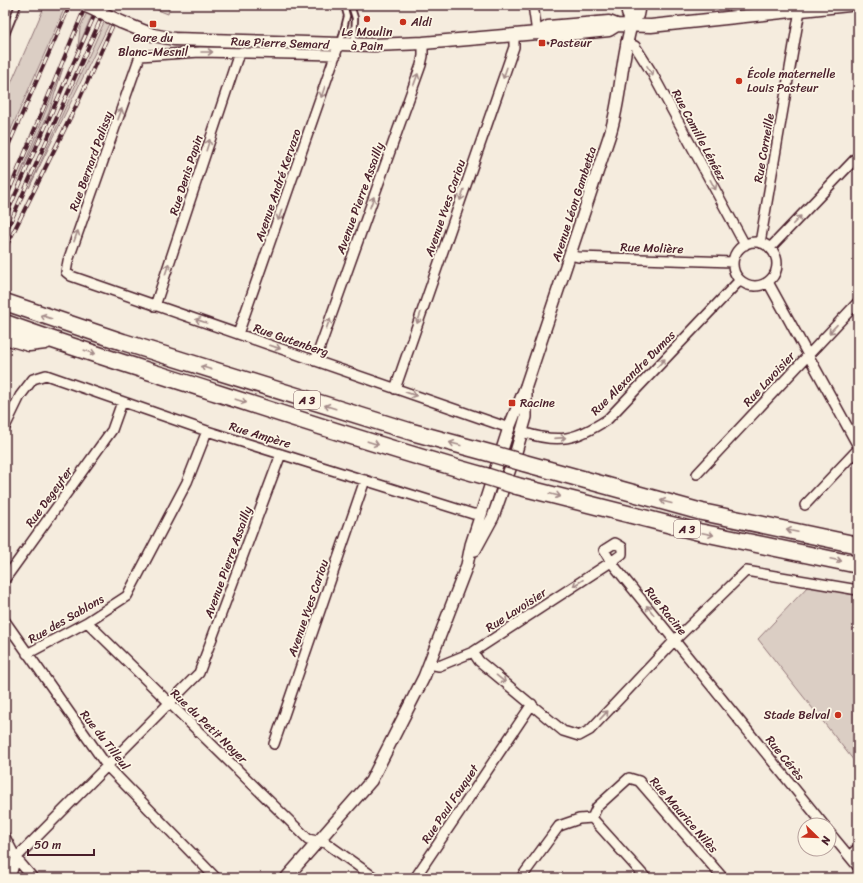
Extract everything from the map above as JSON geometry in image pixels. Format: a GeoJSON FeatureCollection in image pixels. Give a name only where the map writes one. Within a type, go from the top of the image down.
{"type":"FeatureCollection","features":[{"type":"Feature","properties":{"kind":"highway"},"geometry":{"type":"LineString","coordinates":[[5,291],[12,294],[24,309]]}},
{"type":"Feature","properties":{"kind":"highway","name":"A 3"},"geometry":{"type":"LineString","coordinates":[[5,302],[397,428],[702,512],[858,545]]}},
{"type":"Feature","properties":{"kind":"highway","name":"A 3"},"geometry":{"type":"LineString","coordinates":[[5,323],[53,340],[406,454],[517,486],[699,532],[858,565]]}},
{"type":"Feature","properties":{"kind":"highway"},"geometry":{"type":"LineString","coordinates":[[5,336],[29,343],[53,340]]}},
{"type":"Feature","properties":{"kind":"main road","name":"Rue Pierre Semard"},"geometry":{"type":"LineString","coordinates":[[84,5],[153,35],[174,39],[338,50],[354,45],[423,43],[537,33],[549,36],[603,31],[609,30],[617,25],[631,24],[651,26],[849,5]]}},
{"type":"Feature","properties":{"kind":"main road"},"geometry":{"type":"LineString","coordinates":[[629,5],[628,13],[631,24]]}},
{"type":"Feature","properties":{"kind":"main road"},"geometry":{"type":"LineString","coordinates":[[631,24],[637,15],[638,5]]}},
{"type":"Feature","properties":{"kind":"street"},"geometry":{"type":"LineString","coordinates":[[533,5],[537,33]]}},
{"type":"Feature","properties":{"kind":"street","name":"Rue Corneille"},"geometry":{"type":"LineString","coordinates":[[760,242],[800,10]]}},
{"type":"Feature","properties":{"kind":"street","name":"Avenue Léon Gambetta"},"geometry":{"type":"LineString","coordinates":[[487,516],[509,428],[526,386],[613,125],[626,42],[631,24]]}},
{"type":"Feature","properties":{"kind":"street","name":"Avenue Yves Cariou"},"geometry":{"type":"LineString","coordinates":[[395,389],[514,48],[514,35]]}},
{"type":"Feature","properties":{"kind":"street","name":"Rue Camille Lénéez"},"geometry":{"type":"LineString","coordinates":[[626,42],[635,46],[652,73],[745,245]]}},
{"type":"Feature","properties":{"kind":"street","name":"Avenue Pierre Assailly"},"geometry":{"type":"LineString","coordinates":[[314,361],[421,65],[423,43]]}},
{"type":"Feature","properties":{"kind":"street","name":"Rue Pierre Semard"},"geometry":{"type":"LineString","coordinates":[[140,56],[200,52],[338,50]]}},
{"type":"Feature","properties":{"kind":"street","name":"Avenue André Kervazo"},"geometry":{"type":"LineString","coordinates":[[238,334],[338,50]]}},
{"type":"Feature","properties":{"kind":"street","name":"Rue Denis Papin"},"geometry":{"type":"LineString","coordinates":[[155,306],[237,59],[242,52]]}},
{"type":"Feature","properties":{"kind":"street","name":"Rue Bernard Palissy"},"geometry":{"type":"LineString","coordinates":[[66,273],[65,269],[68,260],[140,56]]}},
{"type":"Feature","properties":{"kind":"street"},"geometry":{"type":"LineString","coordinates":[[770,248],[858,156]]}},
{"type":"Feature","properties":{"kind":"street"},"geometry":{"type":"LineString","coordinates":[[760,242],[770,248],[775,254],[776,269],[768,282],[754,286],[740,280],[736,275],[733,262],[739,249],[745,245],[760,242]]}},
{"type":"Feature","properties":{"kind":"street","name":"Rue Molière"},"geometry":{"type":"LineString","coordinates":[[570,255],[578,257],[733,262]]}},
{"type":"Feature","properties":{"kind":"street","name":"Rue Gutenberg"},"geometry":{"type":"LineString","coordinates":[[66,273],[70,276],[155,306],[509,428]]}},
{"type":"Feature","properties":{"kind":"street","name":"Rue Alexandre Dumas"},"geometry":{"type":"LineString","coordinates":[[522,432],[546,439],[569,438],[589,432],[608,419],[740,280]]}},
{"type":"Feature","properties":{"kind":"street"},"geometry":{"type":"LineString","coordinates":[[768,282],[858,448],[805,505]]}},
{"type":"Feature","properties":{"kind":"street","name":"Rue Lavoisier"},"geometry":{"type":"LineString","coordinates":[[697,474],[858,302]]}},
{"type":"Feature","properties":{"kind":"street","name":"Rue Ampère"},"geometry":{"type":"LineString","coordinates":[[5,426],[20,396],[33,379],[46,375],[122,402],[281,454],[473,514],[487,516]]}},
{"type":"Feature","properties":{"kind":"street","name":"Avenue Léon Gambetta"},"geometry":{"type":"LineString","coordinates":[[286,878],[371,781],[424,677],[467,565],[522,432],[526,417],[526,386]]}},
{"type":"Feature","properties":{"kind":"street","name":"Rue Degeyter"},"geometry":{"type":"LineString","coordinates":[[5,579],[112,430],[122,402]]}},
{"type":"Feature","properties":{"kind":"street"},"geometry":{"type":"LineString","coordinates":[[509,428],[522,432]]}},
{"type":"Feature","properties":{"kind":"street","name":"Rue des Sablons"},"geometry":{"type":"LineString","coordinates":[[27,654],[86,622],[127,596],[187,482],[207,430]]}},
{"type":"Feature","properties":{"kind":"street","name":"Avenue Pierre Assailly"},"geometry":{"type":"LineString","coordinates":[[16,858],[200,671],[281,454]]}},
{"type":"Feature","properties":{"kind":"street","name":"Avenue Yves Cariou"},"geometry":{"type":"LineString","coordinates":[[274,744],[365,480]]}},
{"type":"Feature","properties":{"kind":"street","name":"Rue Lavoisier"},"geometry":{"type":"LineString","coordinates":[[429,664],[439,666],[473,652],[622,554],[622,547],[615,543],[604,550]]}},
{"type":"Feature","properties":{"kind":"street","name":"Rue Racine"},"geometry":{"type":"LineString","coordinates":[[604,550],[611,562],[712,687]]}},
{"type":"Feature","properties":{"kind":"street"},"geometry":{"type":"LineString","coordinates":[[473,652],[479,660],[563,732],[579,736],[590,730],[675,640],[746,571],[858,590]]}},
{"type":"Feature","properties":{"kind":"street","name":"Rue du Tilleul"},"geometry":{"type":"LineString","coordinates":[[5,622],[107,766],[216,878]]}},
{"type":"Feature","properties":{"kind":"street","name":"Rue du Petit Noyer"},"geometry":{"type":"LineString","coordinates":[[86,622],[308,839],[326,843],[375,878]]}},
{"type":"Feature","properties":{"kind":"street","name":"Rue Cérès"},"geometry":{"type":"LineString","coordinates":[[712,687],[818,817]]}},
{"type":"Feature","properties":{"kind":"street","name":"Rue Paul Fouquet"},"geometry":{"type":"LineString","coordinates":[[415,878],[532,704]]}},
{"type":"Feature","properties":{"kind":"street","name":"Rue Maurice Nilès"},"geometry":{"type":"LineString","coordinates":[[592,818],[597,807],[629,778],[639,781],[723,878]]}},
{"type":"Feature","properties":{"kind":"street"},"geometry":{"type":"LineString","coordinates":[[521,878],[559,826],[579,819],[592,818],[646,878]]}},
{"type":"Feature","properties":{"kind":"street"},"geometry":{"type":"LineString","coordinates":[[5,837],[16,858],[33,878]]}},
{"type":"Feature","properties":{"kind":"street"},"geometry":{"type":"LineString","coordinates":[[837,842],[858,867]]}},
{"type":"Feature","properties":{"kind":"street"},"geometry":{"type":"LineString","coordinates":[[849,856],[858,848]]}},
{"type":"Feature","properties":{"kind":"street"},"geometry":{"type":"LineString","coordinates":[[10,878],[16,858]]}},
{"type":"Feature","properties":{"kind":"lane"},"geometry":{"type":"LineString","coordinates":[[5,37],[18,5]]}},
{"type":"Feature","properties":{"kind":"lane"},"geometry":{"type":"LineString","coordinates":[[338,50],[347,16],[344,5]]}},
{"type":"Feature","properties":{"kind":"lane"},"geometry":{"type":"LineString","coordinates":[[351,5],[355,18],[354,45]]}},
{"type":"Feature","properties":{"kind":"shaded area"},"geometry":{"type":"Polygon","coordinates":[[[45,5],[66,5],[5,143],[5,97],[45,5]]]}},
{"type":"Feature","properties":{"kind":"shaded area"},"geometry":{"type":"Polygon","coordinates":[[[145,5],[170,5],[168,14],[145,5]]]}},
{"type":"Feature","properties":{"kind":"shaded area"},"geometry":{"type":"Polygon","coordinates":[[[88,10],[93,13],[78,47],[80,28],[88,10]]]}},
{"type":"Feature","properties":{"kind":"shaded area"},"geometry":{"type":"Polygon","coordinates":[[[105,20],[110,22],[29,188],[105,20]]]}},
{"type":"Feature","properties":{"kind":"shaded area"},"geometry":{"type":"Polygon","coordinates":[[[63,68],[49,112],[17,182],[63,68]]]}},
{"type":"Feature","properties":{"kind":"shaded area","name":"Stade Belval"},"geometry":{"type":"Polygon","coordinates":[[[809,585],[858,596],[858,766],[758,639],[809,585]]]}},
{"type":"Feature","properties":{"kind":"railway"},"geometry":{"type":"LineString","coordinates":[[5,153],[70,5]]}},
{"type":"Feature","properties":{"kind":"railway"},"geometry":{"type":"LineString","coordinates":[[5,201],[86,5]]}},
{"type":"Feature","properties":{"kind":"railway"},"geometry":{"type":"LineString","coordinates":[[5,218],[99,5]]}},
{"type":"Feature","properties":{"kind":"railway"},"geometry":{"type":"LineString","coordinates":[[5,234],[107,5]]}},
{"type":"Feature","properties":{"kind":"railway"},"geometry":{"type":"LineString","coordinates":[[5,249],[80,98],[117,16]]}},
{"type":"Feature","properties":{"kind":"place","name":"Le Moulin à Pain"},"geometry":{"type":"Point","coordinates":[367,19]}},
{"type":"Feature","properties":{"kind":"place","name":"Aldi"},"geometry":{"type":"Point","coordinates":[403,22]}},
{"type":"Feature","properties":{"kind":"place","name":"Gare du Blanc-Mesnil"},"geometry":{"type":"Point","coordinates":[153,24]}},
{"type":"Feature","properties":{"kind":"place","name":"Pasteur"},"geometry":{"type":"Point","coordinates":[542,43]}},
{"type":"Feature","properties":{"kind":"place","name":"École maternelle Louis Pasteur"},"geometry":{"type":"Point","coordinates":[739,81]}},
{"type":"Feature","properties":{"kind":"place","name":"Racine"},"geometry":{"type":"Point","coordinates":[512,403]}},
{"type":"Feature","properties":{"kind":"place","name":"Stade Belval"},"geometry":{"type":"Point","coordinates":[838,715]}}]}
